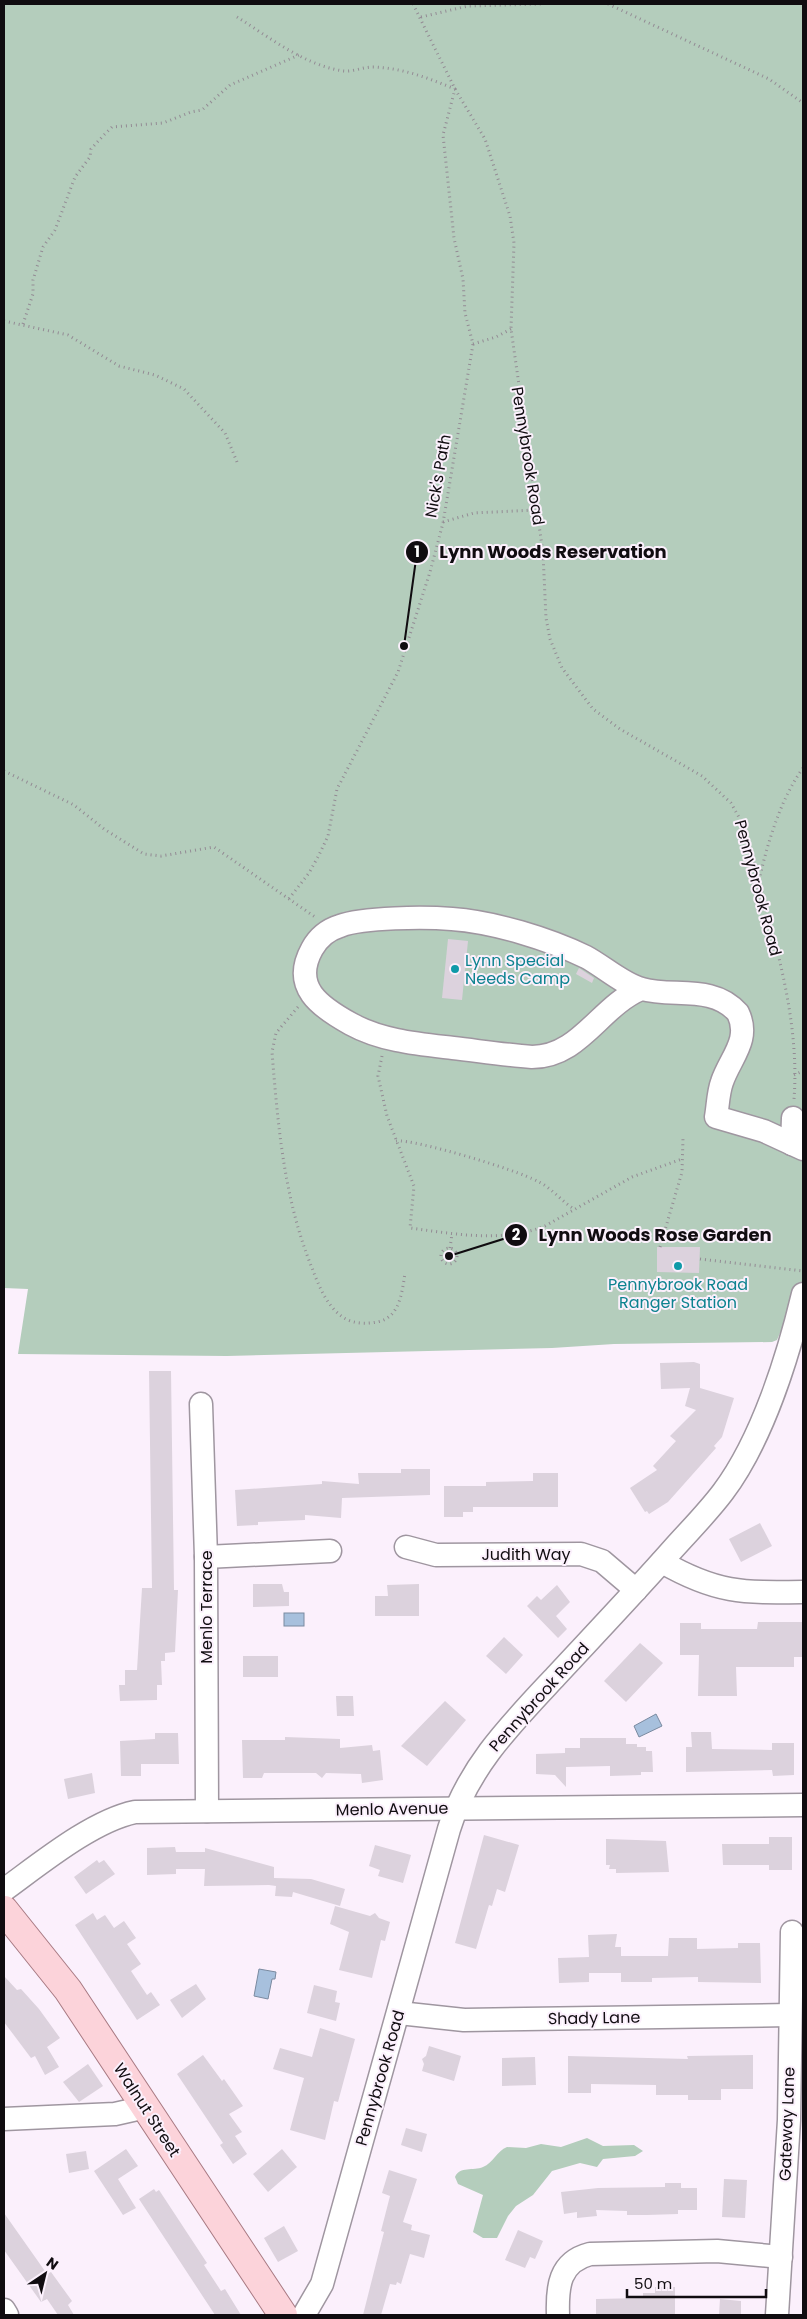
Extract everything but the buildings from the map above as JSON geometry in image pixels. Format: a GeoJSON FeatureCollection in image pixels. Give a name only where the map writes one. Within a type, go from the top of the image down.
{"type":"FeatureCollection","features":[{"type":"Feature","properties":{"kind":"main road","name":"Walnut Street"},"geometry":{"type":"LineString","coordinates":[[4,1910],[68,1990],[283,2315]]}},
{"type":"Feature","properties":{"kind":"street"},"geometry":{"type":"LineString","coordinates":[[641,989],[617,1003],[570,1045],[549,1056],[532,1057],[420,1045],[385,1037],[348,1023],[328,1010],[311,994],[306,985],[304,969],[314,945],[328,931],[342,924],[403,919],[454,919],[531,937],[584,956],[641,989],[692,992],[718,999],[735,1010],[740,1017],[742,1036],[739,1048],[720,1085],[716,1117],[727,1118],[764,1131],[798,1147]]}},
{"type":"Feature","properties":{"kind":"street"},"geometry":{"type":"LineString","coordinates":[[793,1118],[798,1147]]}},
{"type":"Feature","properties":{"kind":"street","name":"Pennybrook Road"},"geometry":{"type":"LineString","coordinates":[[304,2315],[322,2284],[456,1807],[472,1776],[499,1737],[662,1562],[718,1498],[745,1458],[777,1378],[803,1294]]}},
{"type":"Feature","properties":{"kind":"street","name":"Menlo Terrace"},"geometry":{"type":"LineString","coordinates":[[201,1404],[206,1556],[207,1811]]}},
{"type":"Feature","properties":{"kind":"street","name":"Judith Way"},"geometry":{"type":"LineString","coordinates":[[406,1547],[436,1555],[587,1555],[606,1563],[636,1590]]}},
{"type":"Feature","properties":{"kind":"street"},"geometry":{"type":"LineString","coordinates":[[206,1556],[330,1551]]}},
{"type":"Feature","properties":{"kind":"street"},"geometry":{"type":"LineString","coordinates":[[662,1562],[686,1576],[722,1588],[747,1593],[803,1592]]}},
{"type":"Feature","properties":{"kind":"street","name":"Menlo Avenue"},"geometry":{"type":"LineString","coordinates":[[4,1890],[95,1827],[115,1817],[144,1811],[803,1805]]}},
{"type":"Feature","properties":{"kind":"street","name":"Gateway Lane"},"geometry":{"type":"LineString","coordinates":[[777,2315],[789,2120],[789,2016],[792,1932]]}},
{"type":"Feature","properties":{"kind":"street","name":"Shady Lane"},"geometry":{"type":"LineString","coordinates":[[399,2013],[464,2020],[789,2016]]}},
{"type":"Feature","properties":{"kind":"street"},"geometry":{"type":"LineString","coordinates":[[4,2119],[115,2114],[146,2107]]}},
{"type":"Feature","properties":{"kind":"street"},"geometry":{"type":"LineString","coordinates":[[558,2315],[558,2287],[562,2274],[571,2263],[590,2254],[717,2251],[781,2257]]}},
{"type":"Feature","properties":{"kind":"street"},"geometry":{"type":"LineString","coordinates":[[4,2310],[7,2315]]}},
{"type":"Feature","properties":{"kind":"path","name":"Pennybrook Road"},"geometry":{"type":"LineString","coordinates":[[413,4],[421,16],[455,89],[485,139],[510,216],[514,259],[511,329],[543,553],[546,618],[550,639],[562,668],[584,700],[602,717],[702,776],[731,803],[745,828],[788,1004],[794,1045],[794,1075],[803,1071]]}},
{"type":"Feature","properties":{"kind":"path"},"geometry":{"type":"LineString","coordinates":[[421,16],[468,6],[542,4]]}},
{"type":"Feature","properties":{"kind":"path"},"geometry":{"type":"LineString","coordinates":[[608,4],[769,79],[803,103]]}},
{"type":"Feature","properties":{"kind":"path"},"geometry":{"type":"LineString","coordinates":[[236,17],[276,42],[319,63],[344,71],[372,67],[416,73],[455,89]]}},
{"type":"Feature","properties":{"kind":"path"},"geometry":{"type":"LineString","coordinates":[[23,324],[33,294],[33,280],[43,247],[55,230],[76,177],[90,157],[91,150],[112,127],[163,123],[191,112],[202,110],[230,85],[262,73],[300,54]]}},
{"type":"Feature","properties":{"kind":"path","name":"Nick's Path"},"geometry":{"type":"LineString","coordinates":[[288,900],[309,873],[319,855],[328,836],[337,789],[398,672],[430,572],[443,523],[473,344],[464,313],[463,279],[454,238],[443,135],[455,89]]}},
{"type":"Feature","properties":{"kind":"path"},"geometry":{"type":"LineString","coordinates":[[4,321],[68,335],[119,366],[155,376],[184,389],[225,433],[237,462]]}},
{"type":"Feature","properties":{"kind":"path"},"geometry":{"type":"LineString","coordinates":[[473,344],[496,337],[511,329]]}},
{"type":"Feature","properties":{"kind":"path"},"geometry":{"type":"LineString","coordinates":[[443,523],[474,513],[536,510]]}},
{"type":"Feature","properties":{"kind":"path"},"geometry":{"type":"LineString","coordinates":[[758,882],[773,830],[796,778],[803,768]]}},
{"type":"Feature","properties":{"kind":"path"},"geometry":{"type":"LineString","coordinates":[[4,771],[74,804],[104,829],[144,854],[160,856],[214,847],[288,900],[308,911],[328,931]]}},
{"type":"Feature","properties":{"kind":"path"},"geometry":{"type":"LineString","coordinates":[[311,994],[280,1025],[276,1032],[272,1052],[286,1180],[303,1246],[317,1282],[331,1306],[350,1321],[371,1323],[388,1318],[398,1306],[405,1273]]}},
{"type":"Feature","properties":{"kind":"path"},"geometry":{"type":"LineString","coordinates":[[385,1037],[378,1076],[387,1116],[414,1186],[410,1228],[483,1236],[528,1233],[545,1226],[640,1173],[682,1159]]}},
{"type":"Feature","properties":{"kind":"path"},"geometry":{"type":"LineString","coordinates":[[660,1247],[682,1172],[684,1138]]}},
{"type":"Feature","properties":{"kind":"path"},"geometry":{"type":"LineString","coordinates":[[396,1141],[414,1142],[520,1174],[538,1181],[574,1209]]}},
{"type":"Feature","properties":{"kind":"path"},"geometry":{"type":"LineString","coordinates":[[450,1248],[452,1234]]}},
{"type":"Feature","properties":{"kind":"path"},"geometry":{"type":"LineString","coordinates":[[450,1248],[455,1251],[457,1257],[454,1262],[448,1264],[443,1261],[441,1256],[444,1250],[450,1248]]}},
{"type":"Feature","properties":{"kind":"path"},"geometry":{"type":"LineString","coordinates":[[700,1259],[803,1271]]}},
{"type":"Feature","properties":{"kind":"green space"},"geometry":{"type":"Polygon","coordinates":[[[4,4],[803,4],[803,1335],[780,1333],[777,1340],[772,1342],[614,1344],[552,1348],[227,1356],[18,1354],[28,1289],[4,1288],[4,4]]]}},
{"type":"Feature","properties":{"kind":"green space"},"geometry":{"type":"Polygon","coordinates":[[[587,2138],[603,2146],[634,2145],[643,2151],[635,2156],[603,2159],[597,2167],[580,2163],[552,2171],[533,2195],[516,2206],[508,2216],[497,2238],[483,2238],[473,2232],[483,2195],[458,2184],[455,2177],[460,2171],[483,2167],[507,2147],[526,2148],[541,2144],[561,2147],[587,2138]]]}},
{"type":"Feature","properties":{"kind":"water"},"geometry":{"type":"Polygon","coordinates":[[[284,1613],[304,1613],[304,1626],[284,1626],[284,1613]]]}},
{"type":"Feature","properties":{"kind":"water"},"geometry":{"type":"Polygon","coordinates":[[[656,1714],[662,1726],[639,1737],[634,1726],[656,1714]]]}},
{"type":"Feature","properties":{"kind":"water"},"geometry":{"type":"Polygon","coordinates":[[[259,1969],[276,1972],[275,1979],[272,1979],[268,1999],[254,1996],[259,1969]]]}},
{"type":"Feature","properties":{"kind":"place","name":"Lynn Woods Reservation"},"geometry":{"type":"Point","coordinates":[404,646]}},
{"type":"Feature","properties":{"kind":"place","name":"Lynn Special Needs Camp"},"geometry":{"type":"Point","coordinates":[455,969]}},
{"type":"Feature","properties":{"kind":"place","name":"Lynn Woods Rose Garden"},"geometry":{"type":"Point","coordinates":[449,1256]}},
{"type":"Feature","properties":{"kind":"place","name":"Pennybrook Road Ranger Station"},"geometry":{"type":"Point","coordinates":[678,1266]}}]}
